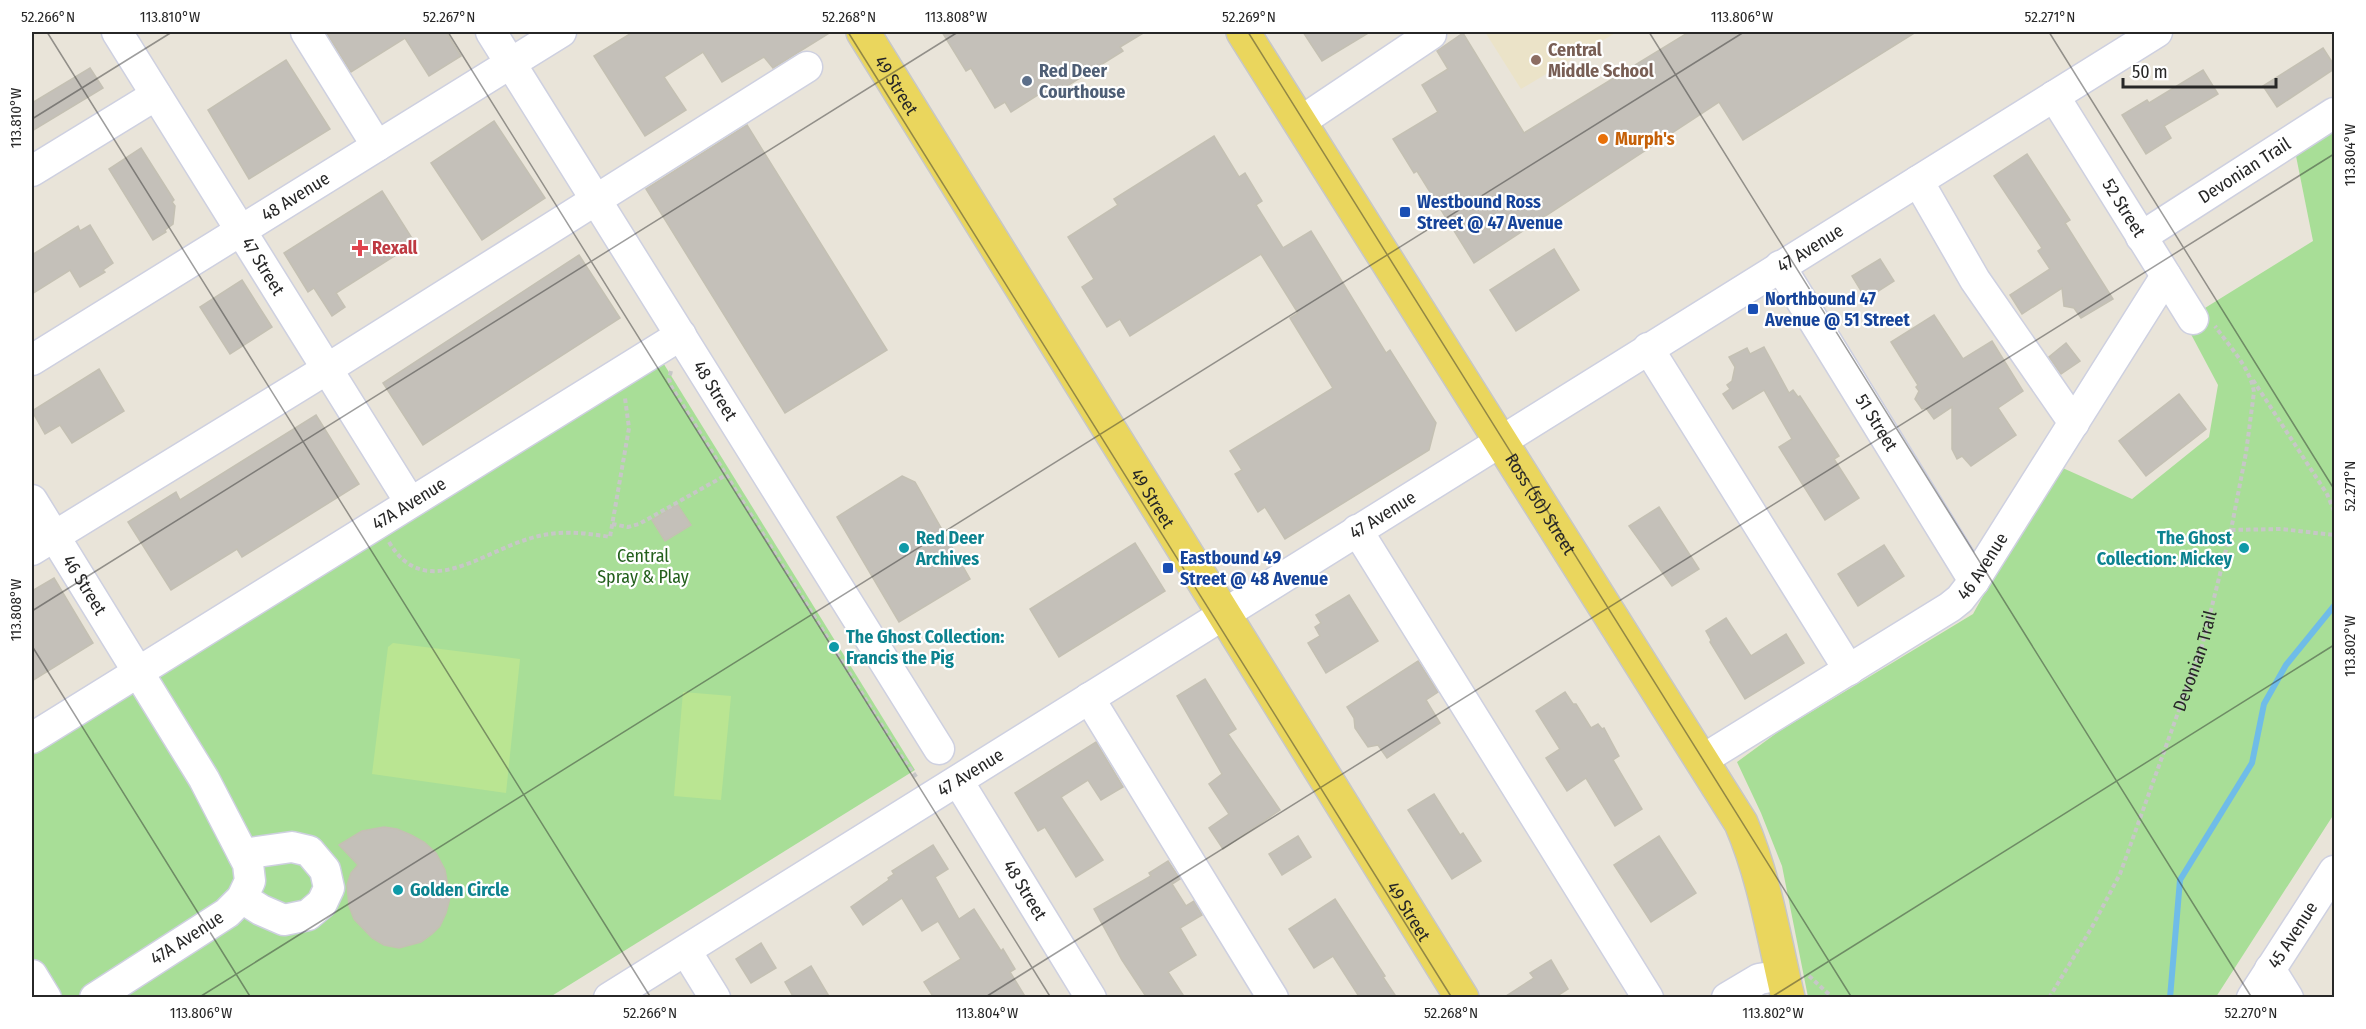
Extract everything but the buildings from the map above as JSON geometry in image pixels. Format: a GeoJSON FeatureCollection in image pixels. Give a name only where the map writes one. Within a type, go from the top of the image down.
{"type":"FeatureCollection","features":[{"type":"Feature","properties":{"kind":"main road","name":"49 Street"},"geometry":{"type":"LineString","coordinates":[[863,32],[1462,998]]}},
{"type":"Feature","properties":{"kind":"main road","name":"Ross (50) Street"},"geometry":{"type":"LineString","coordinates":[[1243,32],[1741,823],[1754,853],[1793,983]]}},
{"type":"Feature","properties":{"kind":"street","name":"47 Street"},"geometry":{"type":"LineString","coordinates":[[117,32],[410,502]]}},
{"type":"Feature","properties":{"kind":"street"},"geometry":{"type":"LineString","coordinates":[[306,32],[377,146]]}},
{"type":"Feature","properties":{"kind":"street","name":"48 Street"},"geometry":{"type":"LineString","coordinates":[[491,32],[939,749]]}},
{"type":"Feature","properties":{"kind":"street","name":"48 Avenue"},"geometry":{"type":"LineString","coordinates":[[32,360],[561,32]]}},
{"type":"Feature","properties":{"kind":"street"},"geometry":{"type":"LineString","coordinates":[[1300,122],[1431,32]]}},
{"type":"Feature","properties":{"kind":"street","name":"47 Avenue"},"geometry":{"type":"LineString","coordinates":[[609,998],[2157,32]]}},
{"type":"Feature","properties":{"kind":"street"},"geometry":{"type":"LineString","coordinates":[[43,543],[327,369],[807,67]]}},
{"type":"Feature","properties":{"kind":"street"},"geometry":{"type":"LineString","coordinates":[[32,171],[156,95]]}},
{"type":"Feature","properties":{"kind":"street","name":"52 Street"},"geometry":{"type":"LineString","coordinates":[[2054,96],[2147,233],[2166,276],[2203,321]]}},
{"type":"Feature","properties":{"kind":"street","name":"Devonian Trail"},"geometry":{"type":"LineString","coordinates":[[2147,233],[2334,113]]}},
{"type":"Feature","properties":{"kind":"street"},"geometry":{"type":"LineString","coordinates":[[1918,181],[1975,280],[2074,423]]}},
{"type":"Feature","properties":{"kind":"street","name":"51 Street"},"geometry":{"type":"LineString","coordinates":[[1780,266],[1974,581]]}},
{"type":"Feature","properties":{"kind":"street","name":"46 Avenue"},"geometry":{"type":"LineString","coordinates":[[1702,760],[1950,608],[1960,599],[1974,581],[2166,276]]}},
{"type":"Feature","properties":{"kind":"street","name":"47A Avenue"},"geometry":{"type":"LineString","coordinates":[[32,738],[681,335]]}},
{"type":"Feature","properties":{"kind":"street"},"geometry":{"type":"LineString","coordinates":[[1648,348],[1850,670]]}},
{"type":"Feature","properties":{"kind":"street","name":"46 Street"},"geometry":{"type":"LineString","coordinates":[[32,500],[43,543],[139,672]]}},
{"type":"Feature","properties":{"kind":"street"},"geometry":{"type":"LineString","coordinates":[[1358,530],[1648,998]]}},
{"type":"Feature","properties":{"kind":"street","name":"47A Avenue"},"geometry":{"type":"LineString","coordinates":[[95,998],[227,913],[242,898],[250,881],[249,864],[204,779],[139,672]]}},
{"type":"Feature","properties":{"kind":"street"},"geometry":{"type":"LineString","coordinates":[[1089,698],[1273,998]]}},
{"type":"Feature","properties":{"kind":"street","name":"48 Street"},"geometry":{"type":"LineString","coordinates":[[957,781],[1091,998]]}},
{"type":"Feature","properties":{"kind":"street"},"geometry":{"type":"LineString","coordinates":[[242,898],[261,910],[284,920],[308,915],[322,903],[329,888],[325,870],[309,851],[292,847],[243,854]]}},
{"type":"Feature","properties":{"kind":"street","name":"45 Avenue"},"geometry":{"type":"LineString","coordinates":[[2252,998],[2334,871]]}},
{"type":"Feature","properties":{"kind":"street"},"geometry":{"type":"LineString","coordinates":[[686,951],[715,998]]}},
{"type":"Feature","properties":{"kind":"street"},"geometry":{"type":"LineString","coordinates":[[2270,969],[2288,998]]}},
{"type":"Feature","properties":{"kind":"street"},"geometry":{"type":"LineString","coordinates":[[32,975],[46,998]]}},
{"type":"Feature","properties":{"kind":"street"},"geometry":{"type":"LineString","coordinates":[[1727,998],[1759,980],[1793,983]]}},
{"type":"Feature","properties":{"kind":"path","name":"Devonian Trail"},"geometry":{"type":"LineString","coordinates":[[2049,998],[2092,927],[2120,874],[2202,646],[2231,530],[2253,407],[2252,382],[2246,369],[2203,321]]}},
{"type":"Feature","properties":{"kind":"path"},"geometry":{"type":"LineString","coordinates":[[2246,369],[2326,494],[2334,511]]}},
{"type":"Feature","properties":{"kind":"path"},"geometry":{"type":"LineString","coordinates":[[671,370],[669,379],[671,386],[899,753],[915,777],[924,783]]}},
{"type":"Feature","properties":{"kind":"path"},"geometry":{"type":"LineString","coordinates":[[659,377],[669,379]]}},
{"type":"Feature","properties":{"kind":"path"},"geometry":{"type":"LineString","coordinates":[[387,539],[402,561],[415,569],[430,572],[474,562],[527,539],[550,534],[578,531],[610,537],[629,428],[625,398],[634,392]]}},
{"type":"Feature","properties":{"kind":"path"},"geometry":{"type":"LineString","coordinates":[[612,524],[628,527],[639,524],[726,475]]}},
{"type":"Feature","properties":{"kind":"path"},"geometry":{"type":"LineString","coordinates":[[2231,530],[2281,529],[2334,535]]}},
{"type":"Feature","properties":{"kind":"path"},"geometry":{"type":"LineString","coordinates":[[1793,983],[1833,998]]}},
{"type":"Feature","properties":{"kind":"shaded area","name":"Central Middle School"},"geometry":{"type":"Polygon","coordinates":[[[1485,32],[1617,32],[1521,89],[1485,32]]]}},
{"type":"Feature","properties":{"kind":"green space"},"geometry":{"type":"Polygon","coordinates":[[[2334,117],[2334,814],[2216,997],[1808,997],[1782,866],[1737,762],[1778,732],[1973,614],[2056,465],[2132,499],[2209,437],[2218,385],[2184,321],[2313,241],[2295,151],[2334,117]]]}},
{"type":"Feature","properties":{"kind":"green space","name":"Central Spray & Play"},"geometry":{"type":"Polygon","coordinates":[[[662,361],[915,770],[550,997],[32,998],[32,751],[662,361]]]}},
{"type":"Feature","properties":{"kind":"green space"},"geometry":{"type":"Polygon","coordinates":[[[393,643],[520,659],[506,793],[372,774],[388,647],[393,643]]]}},
{"type":"Feature","properties":{"kind":"green space"},"geometry":{"type":"Polygon","coordinates":[[[683,692],[731,696],[721,800],[674,796],[683,692]]]}},
{"type":"Feature","properties":{"kind":"waterway"},"geometry":{"type":"LineString","coordinates":[[2170,998],[2180,880],[2252,763],[2264,704],[2286,665],[2334,606]]}},
{"type":"Feature","properties":{"kind":"place","name":"Central Middle School"},"geometry":{"type":"Point","coordinates":[1536,60]}},
{"type":"Feature","properties":{"kind":"place","name":"Red Deer Courthouse"},"geometry":{"type":"Point","coordinates":[1027,81]}},
{"type":"Feature","properties":{"kind":"place","name":"Murph's"},"geometry":{"type":"Point","coordinates":[1603,139]}},
{"type":"Feature","properties":{"kind":"place","name":"Westbound Ross Street @ 47 Avenue"},"geometry":{"type":"Point","coordinates":[1405,212]}},
{"type":"Feature","properties":{"kind":"place","name":"Rexall"},"geometry":{"type":"Point","coordinates":[360,248]}},
{"type":"Feature","properties":{"kind":"place","name":"Northbound 47 Avenue @ 51 Street"},"geometry":{"type":"Point","coordinates":[1753,309]}},
{"type":"Feature","properties":{"kind":"place","name":"Red Deer Archives"},"geometry":{"type":"Point","coordinates":[904,548]}},
{"type":"Feature","properties":{"kind":"place","name":"The Ghost Collection: Mickey"},"geometry":{"type":"Point","coordinates":[2244,548]}},
{"type":"Feature","properties":{"kind":"place","name":"Eastbound 49 Street @ 48 Avenue"},"geometry":{"type":"Point","coordinates":[1168,568]}},
{"type":"Feature","properties":{"kind":"place","name":"The Ghost Collection: Francis the Pig"},"geometry":{"type":"Point","coordinates":[834,647]}},
{"type":"Feature","properties":{"kind":"place","name":"Golden Circle"},"geometry":{"type":"Point","coordinates":[398,890]}}]}
